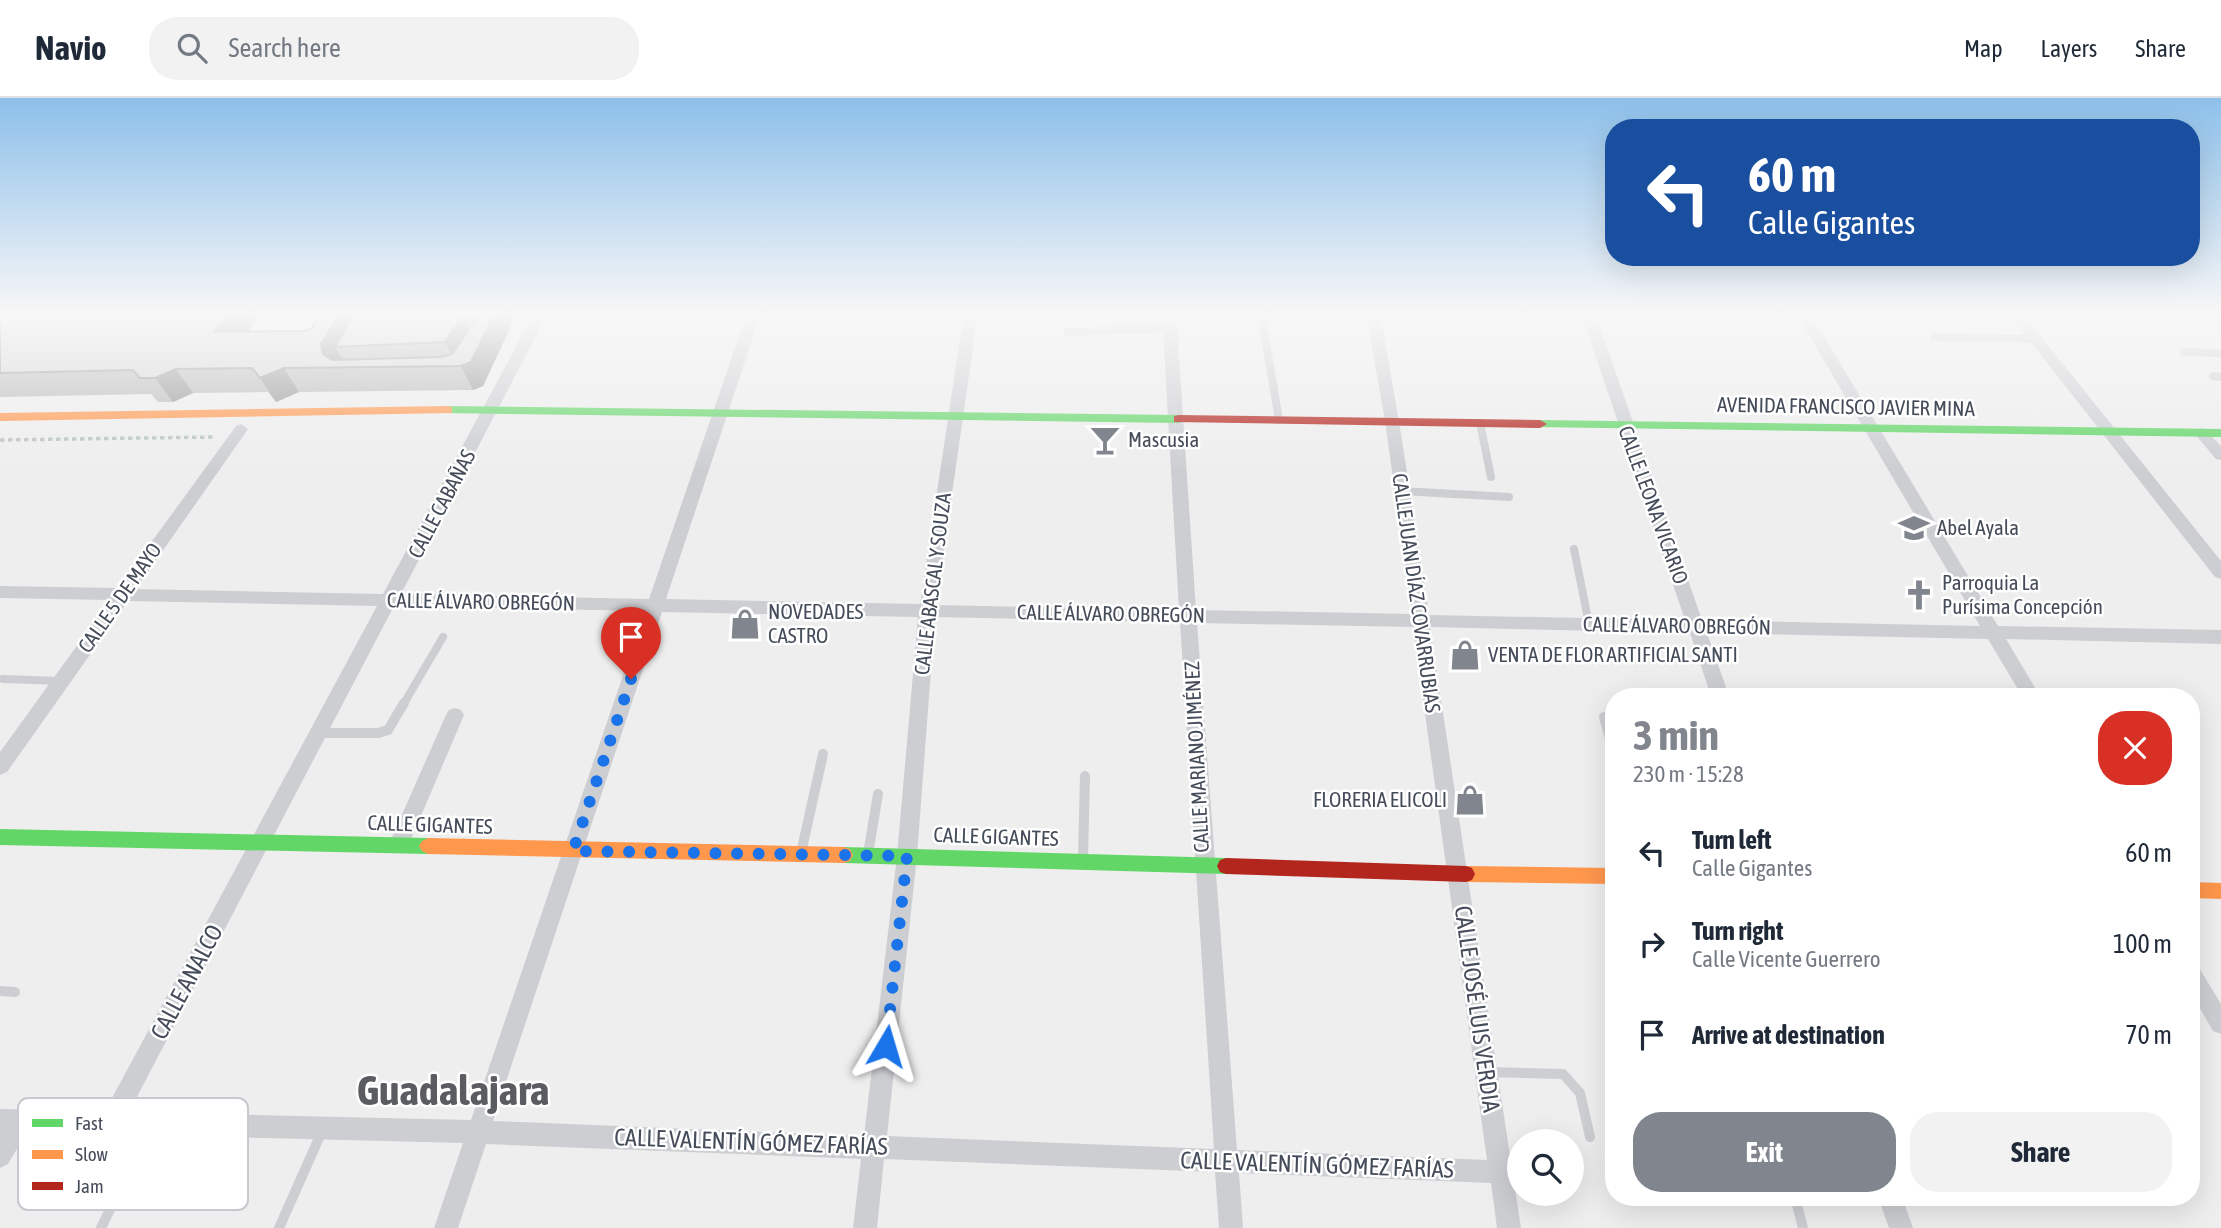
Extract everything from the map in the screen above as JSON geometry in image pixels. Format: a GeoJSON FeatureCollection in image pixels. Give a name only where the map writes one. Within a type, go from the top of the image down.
{"type":"FeatureCollection","features":[{"type":"Feature","properties":{"kind":"main road","name":"AVENIDA FRANCISCO JAVIER MINA"},"geometry":{"type":"LineString","coordinates":[[0,417],[492,410],[2221,433]]}},
{"type":"Feature","properties":{"kind":"main road","name":"CALLE GIGANTES"},"geometry":{"type":"LineString","coordinates":[[0,837],[399,844],[573,851],[867,855],[1457,874],[1605,876]]}},
{"type":"Feature","properties":{"kind":"main road"},"geometry":{"type":"LineString","coordinates":[[2200,890],[2221,891]]}},
{"type":"Feature","properties":{"kind":"street","name":"CALLE CABAÑAS"},"geometry":{"type":"LineString","coordinates":[[262,842],[514,366]]}},
{"type":"Feature","properties":{"kind":"street"},"geometry":{"type":"LineString","coordinates":[[446,1228],[735,366]]}},
{"type":"Feature","properties":{"kind":"street","name":"CALLE ABASCAL Y SOUZA"},"geometry":{"type":"LineString","coordinates":[[865,1228],[907,856],[927,611],[963,366]]}},
{"type":"Feature","properties":{"kind":"street","name":"CALLE MARIANO JIMÉNEZ"},"geometry":{"type":"LineString","coordinates":[[1173,366],[1203,866],[1231,1228]]}},
{"type":"Feature","properties":{"kind":"street","name":"CALLE JUAN DÍAZ COVARRUBIAS"},"geometry":{"type":"LineString","coordinates":[[1382,366],[1457,874]]}},
{"type":"Feature","properties":{"kind":"street","name":"CALLE LEONA VICARIO"},"geometry":{"type":"LineString","coordinates":[[1605,366],[1717,688]]}},
{"type":"Feature","properties":{"kind":"street"},"geometry":{"type":"LineString","coordinates":[[1836,366],[2026,688]]}},
{"type":"Feature","properties":{"kind":"street"},"geometry":{"type":"LineString","coordinates":[[2058,366],[2221,573]]}},
{"type":"Feature","properties":{"kind":"street","name":"CALLE 5 DE MAYO"},"geometry":{"type":"LineString","coordinates":[[0,767],[238,433]]}},
{"type":"Feature","properties":{"kind":"street"},"geometry":{"type":"LineString","coordinates":[[2202,433],[2221,455]]}},
{"type":"Feature","properties":{"kind":"street","name":"CALLE ÁLVARO OBREGÓN"},"geometry":{"type":"LineString","coordinates":[[0,592],[2221,637]]}},
{"type":"Feature","properties":{"kind":"street"},"geometry":{"type":"LineString","coordinates":[[399,844],[455,715]]}},
{"type":"Feature","properties":{"kind":"street","name":"CALLE ANALCO"},"geometry":{"type":"LineString","coordinates":[[124,1098],[262,842]]}},
{"type":"Feature","properties":{"kind":"street","name":"CALLE JOSÉ LUIS VERDIA"},"geometry":{"type":"LineString","coordinates":[[1457,874],[1509,1228]]}},
{"type":"Feature","properties":{"kind":"street"},"geometry":{"type":"LineString","coordinates":[[2200,983],[2214,1000],[2221,1024]]}},
{"type":"Feature","properties":{"kind":"street"},"geometry":{"type":"LineString","coordinates":[[0,1156],[11,1120]]}},
{"type":"Feature","properties":{"kind":"street","name":"CALLE VALENTÍN GÓMEZ FARÍAS"},"geometry":{"type":"LineString","coordinates":[[248,1125],[1501,1172]]}},
{"type":"Feature","properties":{"kind":"street"},"geometry":{"type":"LineString","coordinates":[[1893,1206],[1901,1228]]}},
{"type":"Feature","properties":{"kind":"lane"},"geometry":{"type":"LineString","coordinates":[[1270,366],[1279,420]]}},
{"type":"Feature","properties":{"kind":"lane"},"geometry":{"type":"LineString","coordinates":[[1480,423],[1491,477]]}},
{"type":"Feature","properties":{"kind":"lane"},"geometry":{"type":"LineString","coordinates":[[1401,491],[1509,497]]}},
{"type":"Feature","properties":{"kind":"lane"},"geometry":{"type":"LineString","coordinates":[[1574,549],[1589,624]]}},
{"type":"Feature","properties":{"kind":"lane"},"geometry":{"type":"LineString","coordinates":[[320,733],[378,733],[387,730],[443,637]]}},
{"type":"Feature","properties":{"kind":"lane"},"geometry":{"type":"LineString","coordinates":[[3,679],[61,681]]}},
{"type":"Feature","properties":{"kind":"lane"},"geometry":{"type":"LineString","coordinates":[[800,855],[823,754]]}},
{"type":"Feature","properties":{"kind":"lane"},"geometry":{"type":"LineString","coordinates":[[1083,861],[1084,776]]}},
{"type":"Feature","properties":{"kind":"lane"},"geometry":{"type":"LineString","coordinates":[[867,855],[878,794]]}},
{"type":"Feature","properties":{"kind":"lane"},"geometry":{"type":"LineString","coordinates":[[0,991],[15,992]]}},
{"type":"Feature","properties":{"kind":"lane"},"geometry":{"type":"LineString","coordinates":[[1486,1072],[1563,1074],[1573,1079],[1580,1089],[1590,1137]]}},
{"type":"Feature","properties":{"kind":"lane"},"geometry":{"type":"LineString","coordinates":[[279,1228],[323,1127]]}},
{"type":"Feature","properties":{"kind":"lane"},"geometry":{"type":"LineString","coordinates":[[1797,1206],[1803,1228]]}},
{"type":"Feature","properties":{"kind":"lane"},"geometry":{"type":"LineString","coordinates":[[101,1228],[110,1210]]}},
{"type":"Feature","properties":{"kind":"path"},"geometry":{"type":"LineString","coordinates":[[0,440],[238,433]]}},
{"type":"Feature","properties":{"kind":"building"},"geometry":{"type":"Polygon","coordinates":[[[0,366],[462,366],[284,368],[260,378],[252,368],[176,369],[155,378],[140,378],[133,370],[0,373],[0,366]]]}},
{"type":"Feature","properties":{"kind":"traffic: fast"},"geometry":{"type":"LineString","coordinates":[[447,410],[1179,419]]}},
{"type":"Feature","properties":{"kind":"traffic: fast"},"geometry":{"type":"LineString","coordinates":[[1540,424],[2221,433]]}},
{"type":"Feature","properties":{"kind":"traffic: fast"},"geometry":{"type":"LineString","coordinates":[[0,837],[428,846]]}},
{"type":"Feature","properties":{"kind":"traffic: fast"},"geometry":{"type":"LineString","coordinates":[[844,855],[1226,866]]}},
{"type":"Feature","properties":{"kind":"traffic: slow"},"geometry":{"type":"LineString","coordinates":[[0,417],[447,410]]}},
{"type":"Feature","properties":{"kind":"traffic: slow"},"geometry":{"type":"LineString","coordinates":[[428,846],[844,855]]}},
{"type":"Feature","properties":{"kind":"traffic: slow"},"geometry":{"type":"LineString","coordinates":[[1466,874],[1605,876]]}},
{"type":"Feature","properties":{"kind":"traffic: slow"},"geometry":{"type":"LineString","coordinates":[[2200,890],[2221,891]]}},
{"type":"Feature","properties":{"kind":"traffic: jam"},"geometry":{"type":"LineString","coordinates":[[1179,419],[1540,424]]}},
{"type":"Feature","properties":{"kind":"traffic: jam"},"geometry":{"type":"LineString","coordinates":[[1226,866],[1466,874]]}},
{"type":"Feature","properties":{"kind":"place","name":"Mascusia"},"geometry":{"type":"Point","coordinates":[1105,440]}},
{"type":"Feature","properties":{"kind":"place","name":"Abel Ayala"},"geometry":{"type":"Point","coordinates":[1914,528]}},
{"type":"Feature","properties":{"kind":"place","name":"Parroquia La Purísima Concepción"},"geometry":{"type":"Point","coordinates":[1919,595]}},
{"type":"Feature","properties":{"kind":"place","name":"NOVEDADES CASTRO"},"geometry":{"type":"Point","coordinates":[745,624]}},
{"type":"Feature","properties":{"kind":"place","name":"VENTA DE FLOR ARTIFICIAL SANTI"},"geometry":{"type":"Point","coordinates":[1465,655]}},
{"type":"Feature","properties":{"kind":"place","name":"FLORERIA ELICOLI"},"geometry":{"type":"Point","coordinates":[1470,800]}},
{"type":"Feature","properties":{"kind":"district","name":"Guadalajara"},"geometry":{"type":"Point","coordinates":[453,1090]}},
{"type":"Feature","properties":{"kind":"route"},"geometry":{"type":"LineString","coordinates":[[631,679],[573,851],[907,856],[886,1046]]}}]}
